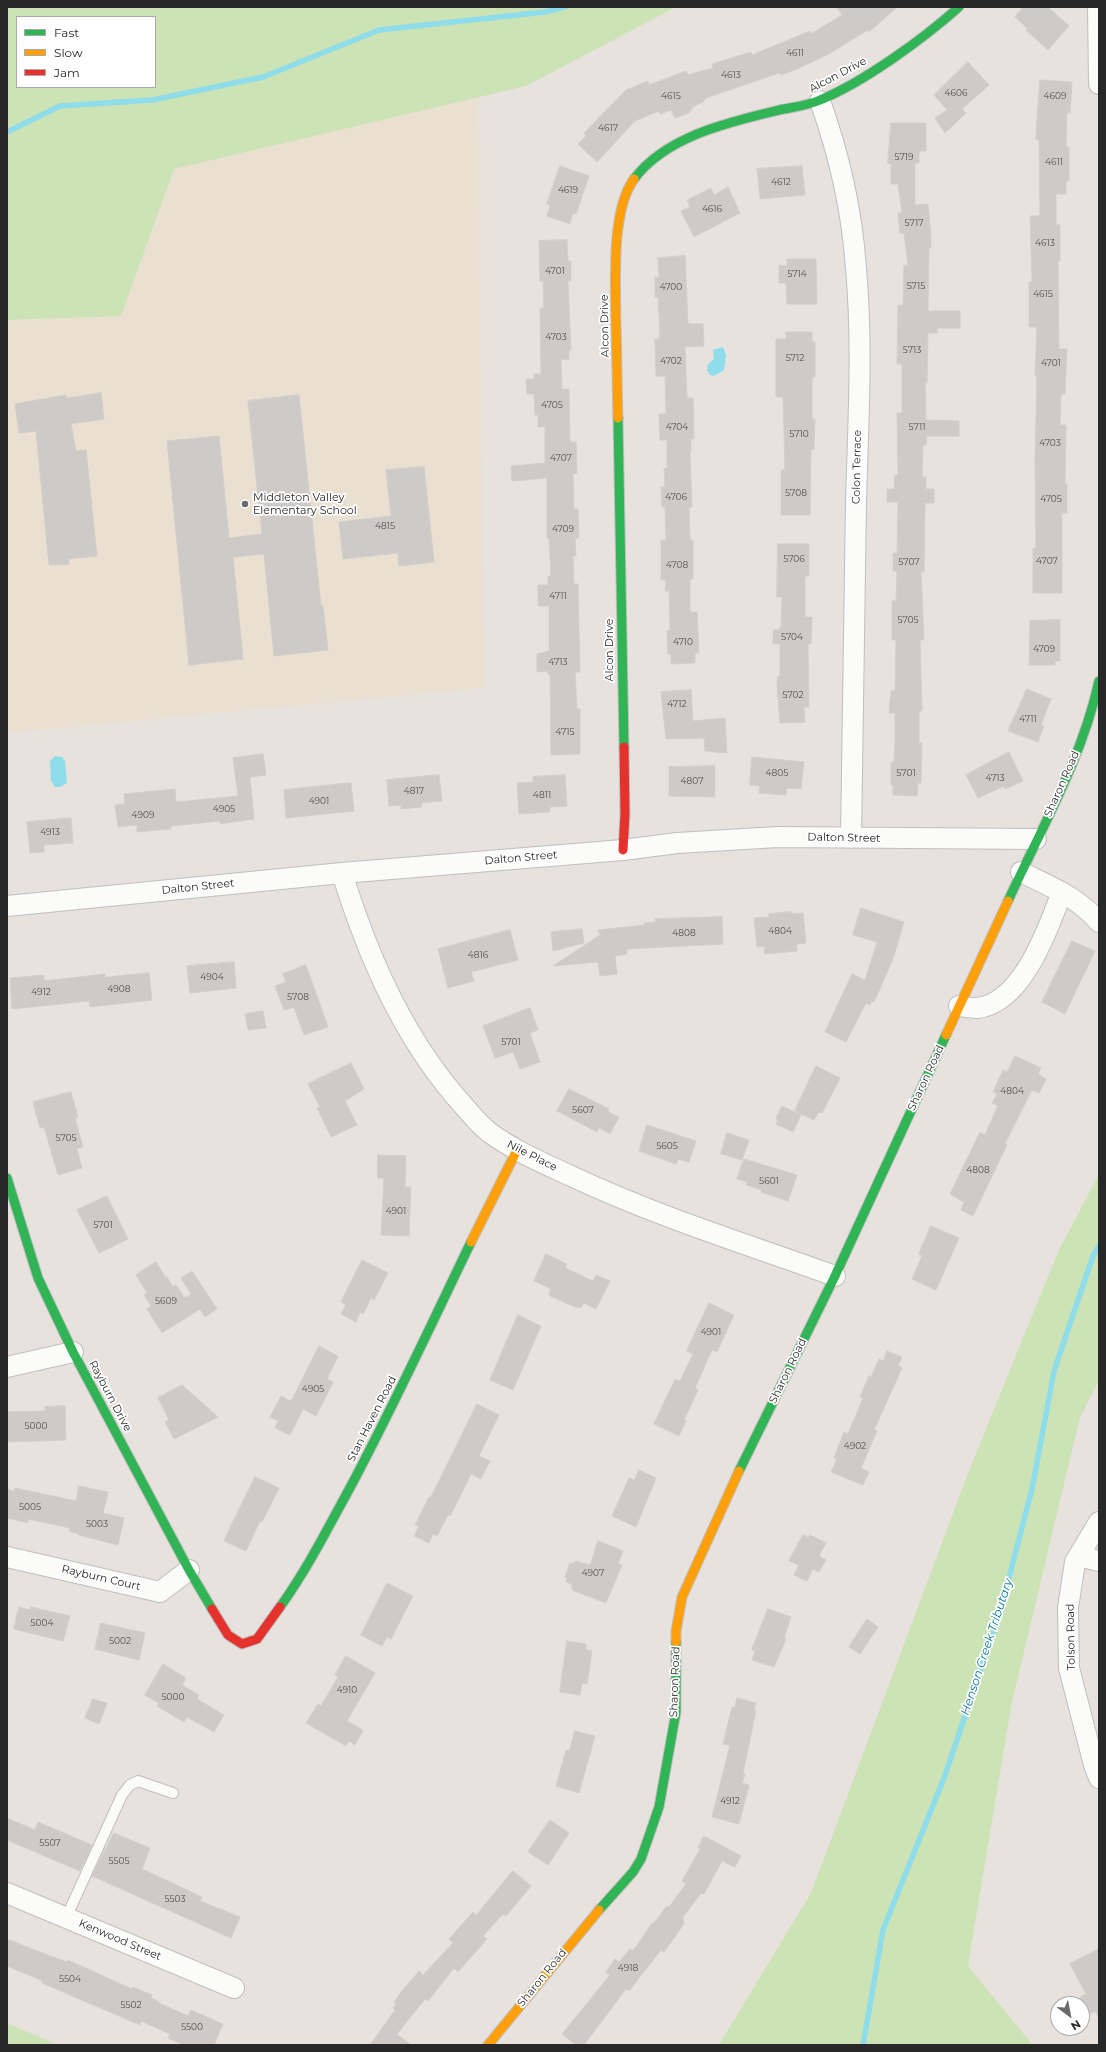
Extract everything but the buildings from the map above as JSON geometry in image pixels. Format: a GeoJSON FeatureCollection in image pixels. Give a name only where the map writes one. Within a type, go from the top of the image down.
{"type":"FeatureCollection","features":[{"type":"Feature","properties":{"kind":"street","name":"Alcon Drive"},"geometry":{"type":"LineString","coordinates":[[623,850],[625,814],[616,309],[617,242],[620,212],[632,180],[642,168],[656,156],[676,144],[699,134],[767,114],[820,101],[876,69],[936,26],[959,7]]}},
{"type":"Feature","properties":{"kind":"street"},"geometry":{"type":"LineString","coordinates":[[1098,7],[1099,84]]}},
{"type":"Feature","properties":{"kind":"street","name":"Colon Terrace"},"geometry":{"type":"LineString","coordinates":[[820,101],[833,136],[853,237],[856,268],[859,370],[851,838]]}},
{"type":"Feature","properties":{"kind":"street","name":"Sharon Road"},"geometry":{"type":"LineString","coordinates":[[488,2045],[572,1941],[633,1872],[641,1859],[659,1807],[670,1751],[676,1712],[676,1631],[682,1597],[746,1456],[835,1276],[1036,839],[1048,816],[1082,740],[1094,707],[1099,680]]}},
{"type":"Feature","properties":{"kind":"street","name":"Dalton Street"},"geometry":{"type":"LineString","coordinates":[[7,906],[342,873],[623,850],[677,843],[778,837],[1036,839]]}},
{"type":"Feature","properties":{"kind":"street"},"geometry":{"type":"LineString","coordinates":[[1021,872],[1062,892],[1085,906],[1099,922]]}},
{"type":"Feature","properties":{"kind":"street","name":"Nile Place"},"geometry":{"type":"LineString","coordinates":[[342,873],[353,907],[376,967],[392,1002],[415,1043],[447,1086],[489,1132],[517,1150],[624,1201],[835,1276]]}},
{"type":"Feature","properties":{"kind":"street"},"geometry":{"type":"LineString","coordinates":[[959,1006],[978,1008],[990,1004],[1002,998],[1016,983],[1029,968],[1062,892]]}},
{"type":"Feature","properties":{"kind":"street","name":"Stan Haven Road"},"geometry":{"type":"LineString","coordinates":[[215,1615],[228,1635],[242,1644],[250,1642],[257,1639],[298,1582],[387,1418],[479,1225],[517,1150]]}},
{"type":"Feature","properties":{"kind":"street","name":"Rayburn Drive"},"geometry":{"type":"LineString","coordinates":[[7,1178],[38,1278],[73,1352],[189,1570],[215,1615]]}},
{"type":"Feature","properties":{"kind":"street"},"geometry":{"type":"LineString","coordinates":[[7,1367],[73,1352]]}},
{"type":"Feature","properties":{"kind":"street","name":"Tolson Road"},"geometry":{"type":"LineString","coordinates":[[1099,1522],[1075,1562],[1068,1608],[1070,1668],[1094,1765],[1099,1778]]}},
{"type":"Feature","properties":{"kind":"street"},"geometry":{"type":"LineString","coordinates":[[1079,1556],[1099,1561]]}},
{"type":"Feature","properties":{"kind":"street","name":"Rayburn Court"},"geometry":{"type":"LineString","coordinates":[[7,1557],[160,1592],[189,1570]]}},
{"type":"Feature","properties":{"kind":"street","name":"Kenwood Street"},"geometry":{"type":"LineString","coordinates":[[7,1892],[234,1988]]}},
{"type":"Feature","properties":{"kind":"lane"},"geometry":{"type":"LineString","coordinates":[[66,1918],[122,1795],[130,1785],[138,1781],[173,1793]]}},
{"type":"Feature","properties":{"kind":"shaded area","name":"Middleton Valley Elementary School"},"geometry":{"type":"Polygon","coordinates":[[[478,97],[484,688],[7,733],[7,320],[121,316],[174,169],[478,97]]]}},
{"type":"Feature","properties":{"kind":"green space"},"geometry":{"type":"Polygon","coordinates":[[[7,7],[676,7],[526,86],[174,169],[121,316],[7,320],[7,7]]]}},
{"type":"Feature","properties":{"kind":"green space"},"geometry":{"type":"Polygon","coordinates":[[[1099,1174],[1099,1380],[1080,1417],[1012,1702],[968,1966],[1031,2043],[1029,2045],[719,2045],[811,1893],[968,1473],[1058,1252],[1099,1174]]]}},
{"type":"Feature","properties":{"kind":"green space"},"geometry":{"type":"Polygon","coordinates":[[[7,2023],[58,2045],[7,2045],[7,2023]]]}},
{"type":"Feature","properties":{"kind":"water"},"geometry":{"type":"Polygon","coordinates":[[[723,347],[726,355],[724,370],[714,376],[710,375],[707,370],[708,364],[714,359],[713,350],[723,347]]]}},
{"type":"Feature","properties":{"kind":"water"},"geometry":{"type":"Polygon","coordinates":[[[55,756],[62,757],[65,761],[67,783],[60,787],[55,787],[51,781],[50,761],[55,756]]]}},
{"type":"Feature","properties":{"kind":"waterway"},"geometry":{"type":"LineString","coordinates":[[7,132],[60,106],[152,100],[263,77],[379,30],[545,12],[565,7]]}},
{"type":"Feature","properties":{"kind":"waterway","name":"Henson Creek Tributary"},"geometry":{"type":"LineString","coordinates":[[863,2045],[883,1930],[944,1778],[999,1616],[1032,1489],[1054,1371],[1093,1256],[1099,1246]]}},
{"type":"Feature","properties":{"kind":"traffic: fast"},"geometry":{"type":"LineString","coordinates":[[634,179],[647,164],[681,141],[740,120],[810,104],[837,92],[874,71],[911,46],[959,7]]}},
{"type":"Feature","properties":{"kind":"traffic: fast"},"geometry":{"type":"LineString","coordinates":[[618,418],[624,747]]}},
{"type":"Feature","properties":{"kind":"traffic: fast"},"geometry":{"type":"LineString","coordinates":[[1008,901],[1060,793],[1092,710],[1099,681]]}},
{"type":"Feature","properties":{"kind":"traffic: fast"},"geometry":{"type":"LineString","coordinates":[[739,1471],[835,1276],[946,1035]]}},
{"type":"Feature","properties":{"kind":"traffic: fast"},"geometry":{"type":"LineString","coordinates":[[7,1178],[38,1278],[73,1352],[189,1570],[212,1609]]}},
{"type":"Feature","properties":{"kind":"traffic: fast"},"geometry":{"type":"LineString","coordinates":[[280,1607],[318,1547],[368,1454],[471,1242]]}},
{"type":"Feature","properties":{"kind":"traffic: fast"},"geometry":{"type":"LineString","coordinates":[[599,1910],[633,1872],[641,1859],[659,1807],[676,1712],[676,1642]]}},
{"type":"Feature","properties":{"kind":"traffic: slow"},"geometry":{"type":"LineString","coordinates":[[618,418],[615,292],[616,250],[621,210],[626,193],[634,179]]}},
{"type":"Feature","properties":{"kind":"traffic: slow"},"geometry":{"type":"LineString","coordinates":[[946,1035],[1008,901]]}},
{"type":"Feature","properties":{"kind":"traffic: slow"},"geometry":{"type":"LineString","coordinates":[[471,1242],[517,1150]]}},
{"type":"Feature","properties":{"kind":"traffic: slow"},"geometry":{"type":"LineString","coordinates":[[676,1642],[676,1631],[682,1597],[739,1471]]}},
{"type":"Feature","properties":{"kind":"traffic: slow"},"geometry":{"type":"LineString","coordinates":[[488,2045],[599,1910]]}},
{"type":"Feature","properties":{"kind":"traffic: jam"},"geometry":{"type":"LineString","coordinates":[[623,850],[625,814],[624,747]]}},
{"type":"Feature","properties":{"kind":"traffic: jam"},"geometry":{"type":"LineString","coordinates":[[212,1609],[228,1635],[242,1644],[257,1639],[280,1607]]}},
{"type":"Feature","properties":{"kind":"place","name":"Middleton Valley Elementary School"},"geometry":{"type":"Point","coordinates":[245,504]}}]}
